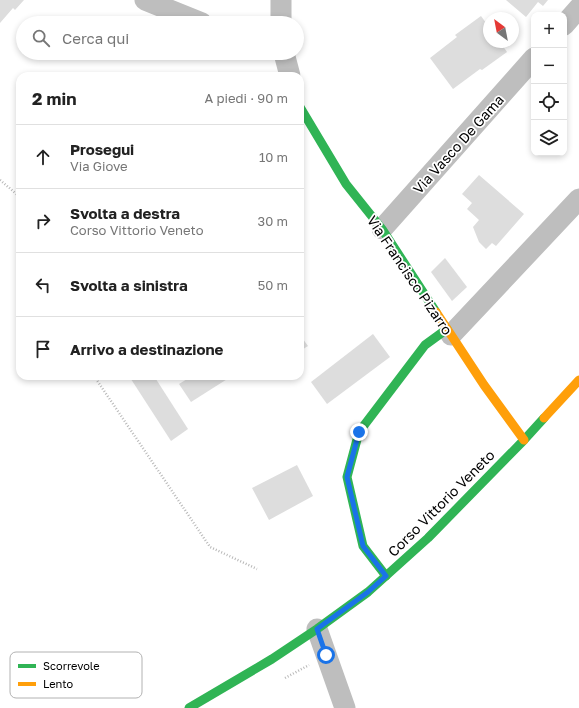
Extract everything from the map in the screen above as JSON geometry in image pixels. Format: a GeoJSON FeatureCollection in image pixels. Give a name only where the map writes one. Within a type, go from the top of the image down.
{"type":"FeatureCollection","features":[{"type":"Feature","properties":{"kind":"street"},"geometry":{"type":"LineString","coordinates":[[145,0],[185,16]]}},
{"type":"Feature","properties":{"kind":"street"},"geometry":{"type":"LineString","coordinates":[[281,0],[281,16]]}},
{"type":"Feature","properties":{"kind":"street"},"geometry":{"type":"LineString","coordinates":[[567,22],[579,8]]}},
{"type":"Feature","properties":{"kind":"street"},"geometry":{"type":"LineString","coordinates":[[284,60],[289,72]]}},
{"type":"Feature","properties":{"kind":"street","name":"Via Vasco De Gama"},"geometry":{"type":"LineString","coordinates":[[382,229],[531,61]]}},
{"type":"Feature","properties":{"kind":"street","name":"Via Francisco Pizarro"},"geometry":{"type":"LineString","coordinates":[[304,113],[346,184],[382,229],[484,385],[524,440]]}},
{"type":"Feature","properties":{"kind":"street"},"geometry":{"type":"LineString","coordinates":[[386,576],[363,546],[347,477],[359,432],[425,345],[449,332],[579,198]]}},
{"type":"Feature","properties":{"kind":"street","name":"Corso Vittorio Veneto"},"geometry":{"type":"LineString","coordinates":[[189,708],[272,659],[368,592],[428,538],[524,440],[579,380]]}},
{"type":"Feature","properties":{"kind":"street"},"geometry":{"type":"LineString","coordinates":[[317,629],[345,708]]}},
{"type":"Feature","properties":{"kind":"path"},"geometry":{"type":"LineString","coordinates":[[0,180],[16,194]]}},
{"type":"Feature","properties":{"kind":"path"},"geometry":{"type":"LineString","coordinates":[[97,380],[210,547],[257,569]]}},
{"type":"Feature","properties":{"kind":"building"},"geometry":{"type":"Polygon","coordinates":[[[0,0],[24,0],[15,10],[13,8],[0,23],[0,0]]]}},
{"type":"Feature","properties":{"kind":"building"},"geometry":{"type":"Polygon","coordinates":[[[506,0],[548,0],[543,6],[538,2],[526,17],[506,0]]]}},
{"type":"Feature","properties":{"kind":"building"},"geometry":{"type":"Polygon","coordinates":[[[481,16],[483,19],[483,48],[504,48],[507,52],[482,70],[480,69],[453,89],[430,58],[457,37],[455,35],[481,16]]]}},
{"type":"Feature","properties":{"kind":"building"},"geometry":{"type":"Polygon","coordinates":[[[479,175],[524,214],[496,246],[492,243],[486,249],[479,242],[473,227],[479,220],[467,209],[472,203],[462,194],[479,175]]]}},
{"type":"Feature","properties":{"kind":"building"},"geometry":{"type":"Polygon","coordinates":[[[445,258],[467,287],[452,301],[431,272],[445,258]]]}},
{"type":"Feature","properties":{"kind":"building"},"geometry":{"type":"Polygon","coordinates":[[[373,334],[390,357],[327,404],[311,382],[373,334]]]}},
{"type":"Feature","properties":{"kind":"building"},"geometry":{"type":"Polygon","coordinates":[[[304,340],[308,346],[304,348],[304,340]]]}},
{"type":"Feature","properties":{"kind":"building"},"geometry":{"type":"Polygon","coordinates":[[[132,380],[157,380],[188,429],[171,441],[132,380]]]}},
{"type":"Feature","properties":{"kind":"building"},"geometry":{"type":"Polygon","coordinates":[[[186,380],[226,380],[191,402],[179,384],[186,380]]]}},
{"type":"Feature","properties":{"kind":"building"},"geometry":{"type":"Polygon","coordinates":[[[297,465],[313,496],[269,520],[252,488],[297,465]]]}},
{"type":"Feature","properties":{"kind":"traffic: fast"},"geometry":{"type":"LineString","coordinates":[[304,114],[346,184],[382,229],[436,312]]}},
{"type":"Feature","properties":{"kind":"traffic: fast"},"geometry":{"type":"LineString","coordinates":[[386,576],[363,546],[347,477],[359,432],[425,345],[447,329]]}},
{"type":"Feature","properties":{"kind":"traffic: fast"},"geometry":{"type":"LineString","coordinates":[[189,708],[272,659],[368,592],[428,538],[544,418]]}},
{"type":"Feature","properties":{"kind":"traffic: slow"},"geometry":{"type":"LineString","coordinates":[[436,312],[484,385],[524,440]]}},
{"type":"Feature","properties":{"kind":"traffic: slow"},"geometry":{"type":"LineString","coordinates":[[544,418],[579,380]]}},
{"type":"Feature","properties":{"kind":"route"},"geometry":{"type":"LineString","coordinates":[[326,655],[317,629],[368,592],[386,576],[363,546],[347,477],[359,432]]}}]}
